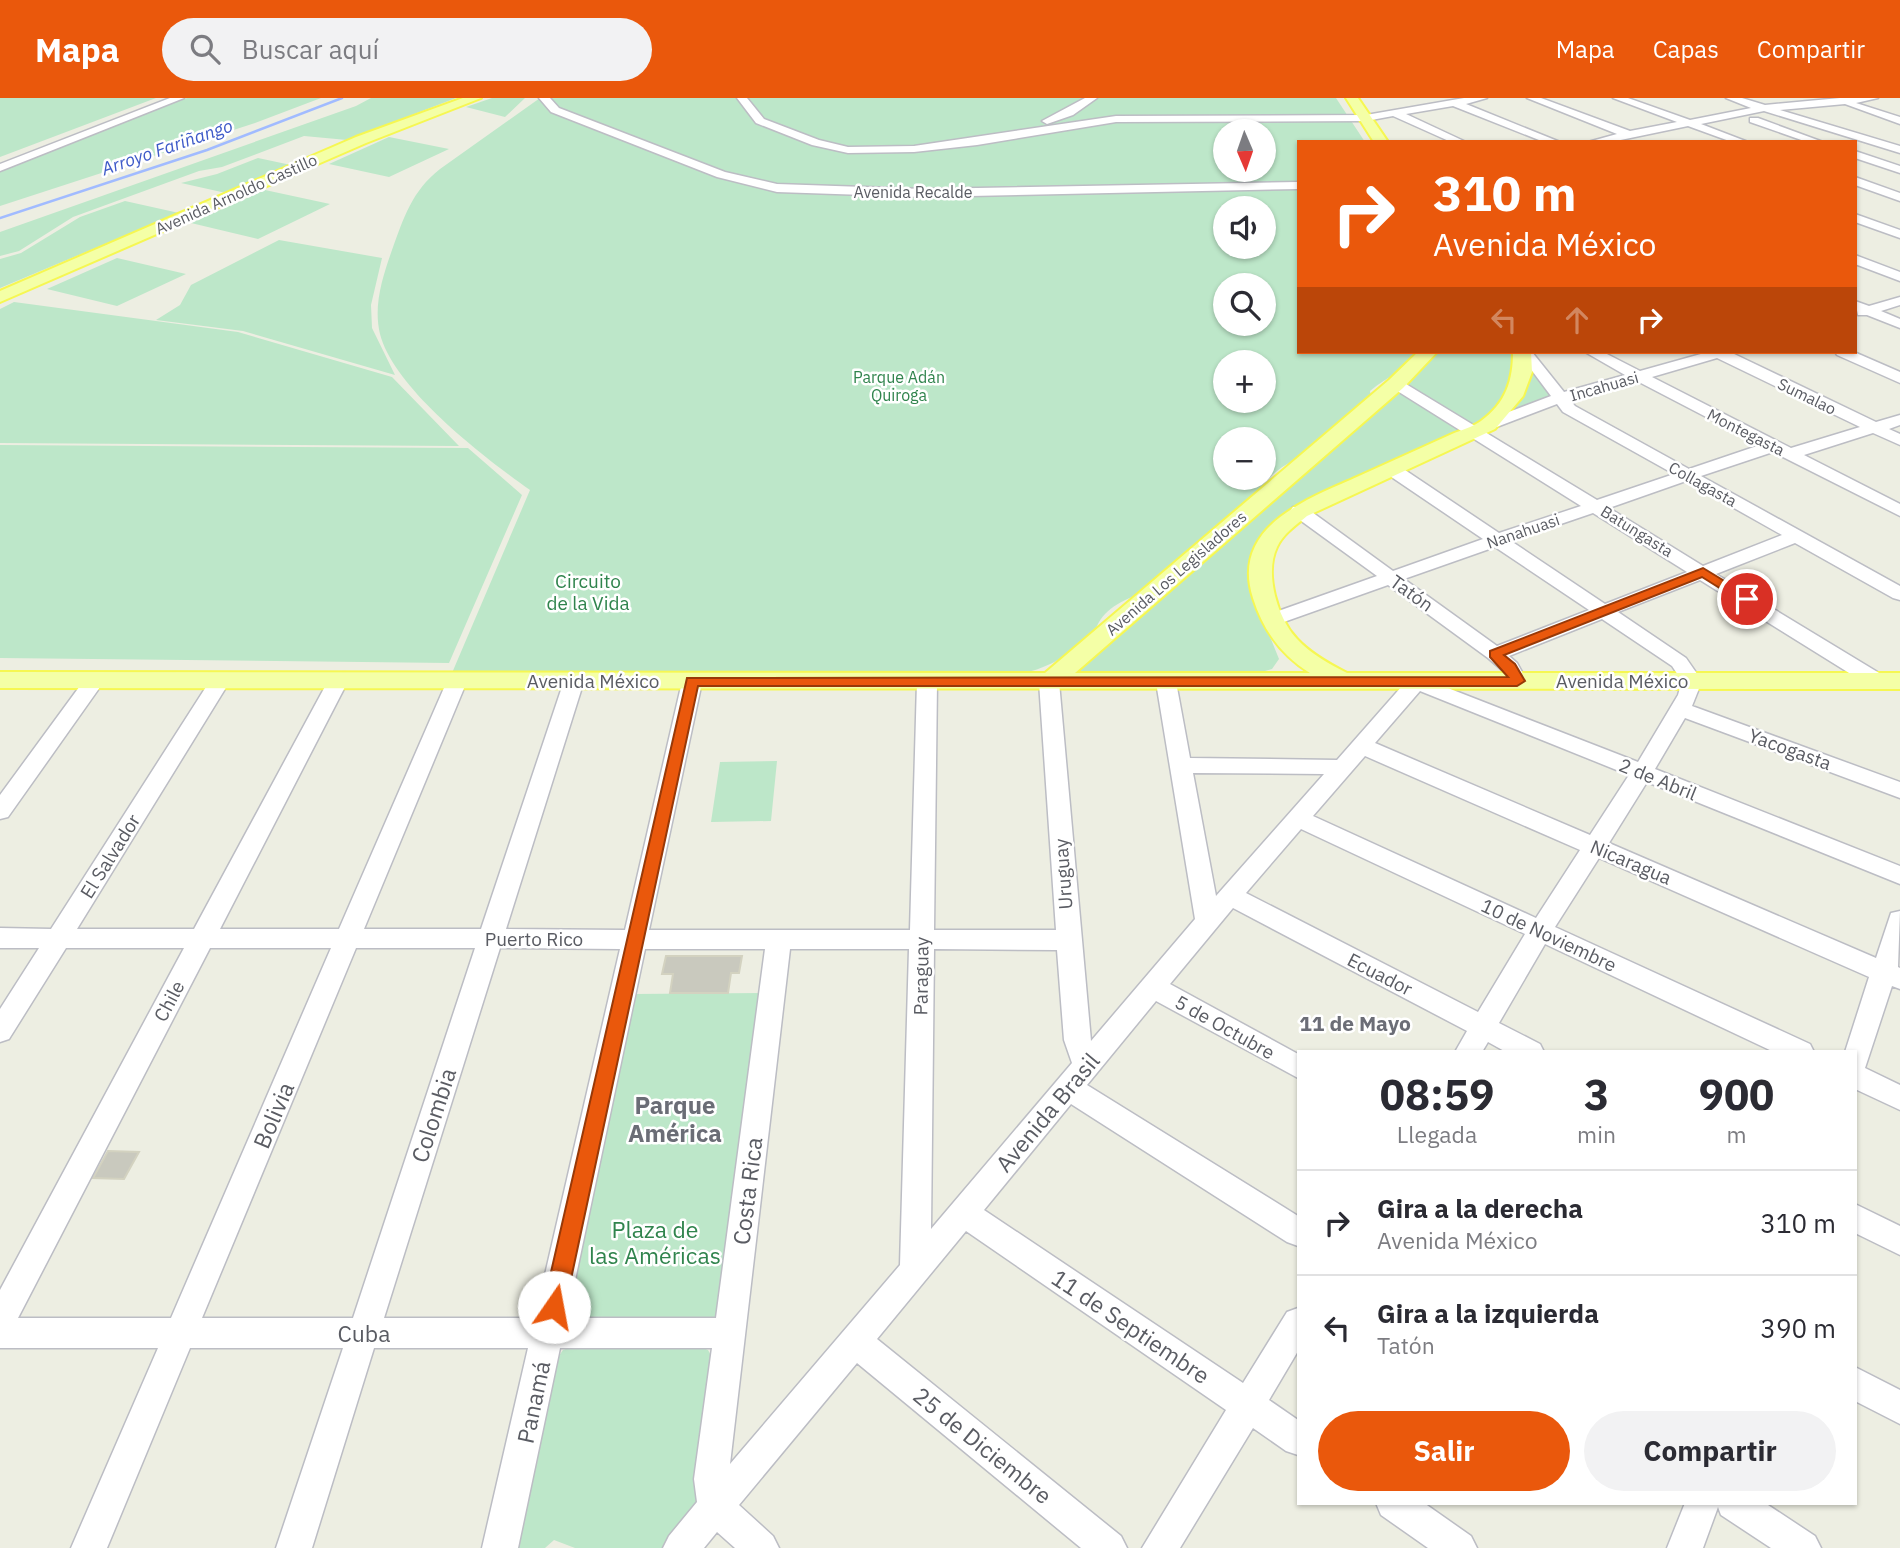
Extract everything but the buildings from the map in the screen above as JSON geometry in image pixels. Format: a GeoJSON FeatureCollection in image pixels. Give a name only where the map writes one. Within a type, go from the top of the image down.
{"type":"FeatureCollection","features":[{"type":"Feature","properties":{"kind":"main road","name":"Avenida Arnoldo Castillo"},"geometry":{"type":"LineString","coordinates":[[0,297],[361,140],[475,98]]}},
{"type":"Feature","properties":{"kind":"main road"},"geometry":{"type":"LineString","coordinates":[[1340,98],[1379,140]]}},
{"type":"Feature","properties":{"kind":"main road"},"geometry":{"type":"LineString","coordinates":[[1352,98],[1369,140]]}},
{"type":"Feature","properties":{"kind":"main road","name":"Avenida Los Legisladores"},"geometry":{"type":"LineString","coordinates":[[1049,682],[1396,384],[1426,354]]}},
{"type":"Feature","properties":{"kind":"main road","name":"Avenida Los Legisladores"},"geometry":{"type":"LineString","coordinates":[[1344,681],[1318,668],[1287,643],[1259,586],[1261,555],[1279,527],[1299,512],[1482,429],[1514,396],[1523,372],[1524,354]]}},
{"type":"Feature","properties":{"kind":"main road"},"geometry":{"type":"LineString","coordinates":[[1269,681],[1283,669],[1288,660],[1287,643]]}},
{"type":"Feature","properties":{"kind":"main road","name":"Avenida México"},"geometry":{"type":"LineString","coordinates":[[0,680],[1889,681]]}},
{"type":"Feature","properties":{"kind":"street"},"geometry":{"type":"LineString","coordinates":[[0,162],[165,98]]}},
{"type":"Feature","properties":{"kind":"street"},"geometry":{"type":"LineString","coordinates":[[0,168],[179,98]]}},
{"type":"Feature","properties":{"kind":"street"},"geometry":{"type":"LineString","coordinates":[[742,98],[760,121],[832,148],[880,151],[977,142],[1116,119],[1360,118],[1482,98]]}},
{"type":"Feature","properties":{"kind":"street"},"geometry":{"type":"LineString","coordinates":[[977,142],[1060,116],[1084,105],[1092,98]]}},
{"type":"Feature","properties":{"kind":"street"},"geometry":{"type":"LineString","coordinates":[[1100,98],[1116,119]]}},
{"type":"Feature","properties":{"kind":"street"},"geometry":{"type":"LineString","coordinates":[[1443,98],[1550,140]]}},
{"type":"Feature","properties":{"kind":"street"},"geometry":{"type":"LineString","coordinates":[[1532,98],[1645,140]]}},
{"type":"Feature","properties":{"kind":"street"},"geometry":{"type":"LineString","coordinates":[[1618,98],[1737,140]]}},
{"type":"Feature","properties":{"kind":"street"},"geometry":{"type":"LineString","coordinates":[[1731,98],[1783,105],[1873,98]]}},
{"type":"Feature","properties":{"kind":"street","name":"Avenida Recalde"},"geometry":{"type":"LineString","coordinates":[[546,99],[555,110],[721,175],[777,188],[866,193],[1297,186]]}},
{"type":"Feature","properties":{"kind":"street"},"geometry":{"type":"LineString","coordinates":[[1839,100],[1900,121]]}},
{"type":"Feature","properties":{"kind":"street"},"geometry":{"type":"LineString","coordinates":[[1602,140],[1734,114],[1767,103],[1900,150]]}},
{"type":"Feature","properties":{"kind":"street"},"geometry":{"type":"LineString","coordinates":[[1394,113],[1456,140]]}},
{"type":"Feature","properties":{"kind":"street"},"geometry":{"type":"LineString","coordinates":[[1734,114],[1812,140]]}},
{"type":"Feature","properties":{"kind":"street"},"geometry":{"type":"LineString","coordinates":[[1857,155],[1900,170]]}},
{"type":"Feature","properties":{"kind":"street"},"geometry":{"type":"LineString","coordinates":[[1857,182],[1900,197]]}},
{"type":"Feature","properties":{"kind":"street"},"geometry":{"type":"LineString","coordinates":[[1857,218],[1889,206]]}},
{"type":"Feature","properties":{"kind":"street"},"geometry":{"type":"LineString","coordinates":[[1857,218],[1900,234]]}},
{"type":"Feature","properties":{"kind":"street"},"geometry":{"type":"LineString","coordinates":[[1857,260],[1900,276]]}},
{"type":"Feature","properties":{"kind":"street"},"geometry":{"type":"LineString","coordinates":[[1859,310],[1900,301]]}},
{"type":"Feature","properties":{"kind":"street"},"geometry":{"type":"LineString","coordinates":[[1859,310],[1900,324]]}},
{"type":"Feature","properties":{"kind":"street","name":"Collagasta"},"geometry":{"type":"LineString","coordinates":[[1526,354],[1569,409],[1900,594]]}},
{"type":"Feature","properties":{"kind":"street","name":"Montegasta"},"geometry":{"type":"LineString","coordinates":[[1596,354],[1900,511]]}},
{"type":"Feature","properties":{"kind":"street","name":"Incahuasi"},"geometry":{"type":"LineString","coordinates":[[1482,429],[1560,398],[1711,354]]}},
{"type":"Feature","properties":{"kind":"street","name":"Sumalao"},"geometry":{"type":"LineString","coordinates":[[1722,354],[1900,440]]}},
{"type":"Feature","properties":{"kind":"street"},"geometry":{"type":"LineString","coordinates":[[1847,354],[1900,377]]}},
{"type":"Feature","properties":{"kind":"street","name":"Batungasta"},"geometry":{"type":"LineString","coordinates":[[1396,384],[1482,429],[1596,506],[1889,681]]}},
{"type":"Feature","properties":{"kind":"street","name":"Nanahuasi"},"geometry":{"type":"LineString","coordinates":[[1274,620],[1687,475],[1900,420]]}},
{"type":"Feature","properties":{"kind":"street"},"geometry":{"type":"LineString","coordinates":[[1393,470],[1679,662],[1692,681],[1681,709],[1540,931],[1469,1050]]}},
{"type":"Feature","properties":{"kind":"street","name":"Tatón"},"geometry":{"type":"LineString","coordinates":[[1299,512],[1495,654],[1510,667],[1517,681]]}},
{"type":"Feature","properties":{"kind":"street"},"geometry":{"type":"LineString","coordinates":[[1495,654],[1796,536]]}},
{"type":"Feature","properties":{"kind":"street"},"geometry":{"type":"LineString","coordinates":[[0,811],[95,680]]}},
{"type":"Feature","properties":{"kind":"street","name":"El Salvador"},"geometry":{"type":"LineString","coordinates":[[0,1031],[220,681]]}},
{"type":"Feature","properties":{"kind":"street","name":"Chile"},"geometry":{"type":"LineString","coordinates":[[0,1321],[338,681]]}},
{"type":"Feature","properties":{"kind":"street","name":"Bolivia"},"geometry":{"type":"LineString","coordinates":[[89,1548],[457,681]]}},
{"type":"Feature","properties":{"kind":"street","name":"Colombia"},"geometry":{"type":"LineString","coordinates":[[294,1548],[574,681]]}},
{"type":"Feature","properties":{"kind":"street","name":"Avenida Brasil"},"geometry":{"type":"LineString","coordinates":[[681,1548],[1152,986],[1417,681]]}},
{"type":"Feature","properties":{"kind":"street","name":"2 de Abril"},"geometry":{"type":"LineString","coordinates":[[1417,681],[1900,875]]}},
{"type":"Feature","properties":{"kind":"street","name":"Panamá"},"geometry":{"type":"LineString","coordinates":[[500,1548],[692,682]]}},
{"type":"Feature","properties":{"kind":"street","name":"Paraguay"},"geometry":{"type":"LineString","coordinates":[[915,1270],[927,682]]}},
{"type":"Feature","properties":{"kind":"street","name":"Uruguay"},"geometry":{"type":"LineString","coordinates":[[1049,682],[1077,1040],[1086,1064]]}},
{"type":"Feature","properties":{"kind":"street"},"geometry":{"type":"LineString","coordinates":[[1166,682],[1208,921]]}},
{"type":"Feature","properties":{"kind":"street","name":"Yacogasta"},"geometry":{"type":"LineString","coordinates":[[1681,709],[1900,790]]}},
{"type":"Feature","properties":{"kind":"street","name":"Nicaragua"},"geometry":{"type":"LineString","coordinates":[[1362,746],[1892,976]]}},
{"type":"Feature","properties":{"kind":"street"},"geometry":{"type":"LineString","coordinates":[[1180,765],[1343,767]]}},
{"type":"Feature","properties":{"kind":"street","name":"10 de Noviembre"},"geometry":{"type":"LineString","coordinates":[[1298,818],[1797,1050]]}},
{"type":"Feature","properties":{"kind":"street","name":"Ecuador"},"geometry":{"type":"LineString","coordinates":[[1230,895],[1527,1050]]}},
{"type":"Feature","properties":{"kind":"street"},"geometry":{"type":"LineString","coordinates":[[1857,1057],[1892,976],[1900,920]]}},
{"type":"Feature","properties":{"kind":"street","name":"Puerto Rico"},"geometry":{"type":"LineString","coordinates":[[0,937],[1069,940]]}},
{"type":"Feature","properties":{"kind":"street","name":"Costa Rica"},"geometry":{"type":"LineString","coordinates":[[715,1507],[710,1479],[779,939]]}},
{"type":"Feature","properties":{"kind":"street","name":"5 de Octubre"},"geometry":{"type":"LineString","coordinates":[[1152,986],[1297,1066]]}},
{"type":"Feature","properties":{"kind":"street"},"geometry":{"type":"LineString","coordinates":[[1857,1077],[1900,1098]]}},
{"type":"Feature","properties":{"kind":"street"},"geometry":{"type":"LineString","coordinates":[[1067,1087],[1297,1231]]}},
{"type":"Feature","properties":{"kind":"street","name":"11 de Septiembre"},"geometry":{"type":"LineString","coordinates":[[964,1213],[1297,1438]]}},
{"type":"Feature","properties":{"kind":"street"},"geometry":{"type":"LineString","coordinates":[[1857,1219],[1900,1241]]}},
{"type":"Feature","properties":{"kind":"street"},"geometry":{"type":"LineString","coordinates":[[1160,1548],[1297,1324]]}},
{"type":"Feature","properties":{"kind":"street","name":"Cuba"},"geometry":{"type":"LineString","coordinates":[[0,1333],[729,1334]]}},
{"type":"Feature","properties":{"kind":"street","name":"25 de Diciembre"},"geometry":{"type":"LineString","coordinates":[[856,1342],[1109,1548]]}},
{"type":"Feature","properties":{"kind":"street"},"geometry":{"type":"LineString","coordinates":[[1857,1384],[1900,1408]]}},
{"type":"Feature","properties":{"kind":"street"},"geometry":{"type":"LineString","coordinates":[[1396,1505],[1459,1548]]}},
{"type":"Feature","properties":{"kind":"street"},"geometry":{"type":"LineString","coordinates":[[1685,1548],[1701,1505]]}},
{"type":"Feature","properties":{"kind":"street"},"geometry":{"type":"LineString","coordinates":[[1736,1505],[1803,1548]]}},
{"type":"Feature","properties":{"kind":"street"},"geometry":{"type":"LineString","coordinates":[[715,1507],[761,1548]]}},
{"type":"Feature","properties":{"kind":"green space"},"geometry":{"type":"Polygon","coordinates":[[[0,98],[156,98],[0,157],[0,98]]]}},
{"type":"Feature","properties":{"kind":"green space"},"geometry":{"type":"Polygon","coordinates":[[[187,98],[321,98],[255,123],[0,206],[0,171],[187,98]]]}},
{"type":"Feature","properties":{"kind":"green space"},"geometry":{"type":"Polygon","coordinates":[[[371,98],[456,98],[347,140],[304,136],[222,167],[199,171],[73,217],[19,251],[0,256],[0,232],[356,106],[371,98]]]}},
{"type":"Feature","properties":{"kind":"green space"},"geometry":{"type":"Polygon","coordinates":[[[492,98],[525,98],[505,117],[466,107],[492,98]]]}},
{"type":"Feature","properties":{"kind":"green space","name":"Parque Adán Quiroga"},"geometry":{"type":"Polygon","coordinates":[[[540,98],[1336,98],[1364,140],[1297,140],[1297,354],[1418,354],[1370,391],[1371,397],[1297,460],[1276,471],[1276,427],[1213,427],[1213,490],[1258,490],[1138,595],[1105,614],[1095,633],[1060,659],[1042,668],[1020,674],[452,673],[530,490],[443,421],[403,377],[380,334],[378,312],[385,270],[405,216],[422,186],[440,169],[540,98]]]}},
{"type":"Feature","properties":{"kind":"green space"},"geometry":{"type":"Polygon","coordinates":[[[389,137],[449,149],[389,177],[329,164],[389,137]]]}},
{"type":"Feature","properties":{"kind":"green space"},"geometry":{"type":"Polygon","coordinates":[[[258,158],[291,165],[226,193],[181,183],[217,174],[258,158]]]}},
{"type":"Feature","properties":{"kind":"green space"},"geometry":{"type":"Polygon","coordinates":[[[265,190],[330,204],[258,239],[191,223],[265,190]]]}},
{"type":"Feature","properties":{"kind":"green space"},"geometry":{"type":"Polygon","coordinates":[[[125,201],[179,213],[0,288],[0,259],[21,253],[80,217],[125,201]]]}},
{"type":"Feature","properties":{"kind":"green space"},"geometry":{"type":"Polygon","coordinates":[[[279,240],[382,258],[371,305],[372,328],[395,375],[243,331],[156,320],[180,305],[191,285],[279,240]]]}},
{"type":"Feature","properties":{"kind":"green space"},"geometry":{"type":"Polygon","coordinates":[[[117,258],[186,274],[117,306],[47,289],[117,258]]]}},
{"type":"Feature","properties":{"kind":"green space"},"geometry":{"type":"Polygon","coordinates":[[[14,302],[238,332],[392,377],[459,446],[0,443],[0,309],[14,302]]]}},
{"type":"Feature","properties":{"kind":"green space"},"geometry":{"type":"Polygon","coordinates":[[[1433,354],[1515,354],[1516,359],[1508,393],[1481,422],[1273,524],[1264,622],[1279,659],[1272,669],[1258,673],[1084,674],[1076,668],[1408,380],[1433,354]]]}},
{"type":"Feature","properties":{"kind":"green space"},"geometry":{"type":"Polygon","coordinates":[[[1530,365],[1551,395],[1506,415],[1530,365]]]}},
{"type":"Feature","properties":{"kind":"green space"},"geometry":{"type":"Polygon","coordinates":[[[0,445],[468,448],[522,495],[449,663],[0,658],[0,445]]]}},
{"type":"Feature","properties":{"kind":"green space"},"geometry":{"type":"Polygon","coordinates":[[[777,761],[771,821],[711,822],[720,762],[777,761]]]}},
{"type":"Feature","properties":{"kind":"green space","name":"Plaza de las Américas"},"geometry":{"type":"Polygon","coordinates":[[[763,993],[722,1305],[715,1317],[701,1323],[580,1323],[569,1317],[566,1305],[632,994],[763,993]]]}},
{"type":"Feature","properties":{"kind":"green space"},"geometry":{"type":"Polygon","coordinates":[[[576,1345],[697,1345],[708,1350],[714,1361],[697,1506],[662,1548],[575,1548],[554,1540],[545,1548],[513,1548],[554,1363],[563,1350],[576,1345]]]}},
{"type":"Feature","properties":{"kind":"waterway","name":"Arroyo Fariñango"},"geometry":{"type":"LineString","coordinates":[[0,218],[207,150],[342,98]]}},
{"type":"Feature","properties":{"kind":"district","name":"11 de Mayo"},"geometry":{"type":"Point","coordinates":[1355,1023]}},
{"type":"Feature","properties":{"kind":"district","name":"Parque América"},"geometry":{"type":"Point","coordinates":[675,1119]}},
{"type":"Feature","properties":{"kind":"route"},"geometry":{"type":"LineString","coordinates":[[554,1307],[692,682],[1517,681],[1510,667],[1495,654],[1703,572],[1747,599]]}},
{"type":"Feature","properties":{"kind":"park label","name":"Circuito de la Vida"},"geometry":{"type":"Point","coordinates":[588,592]}}]}
